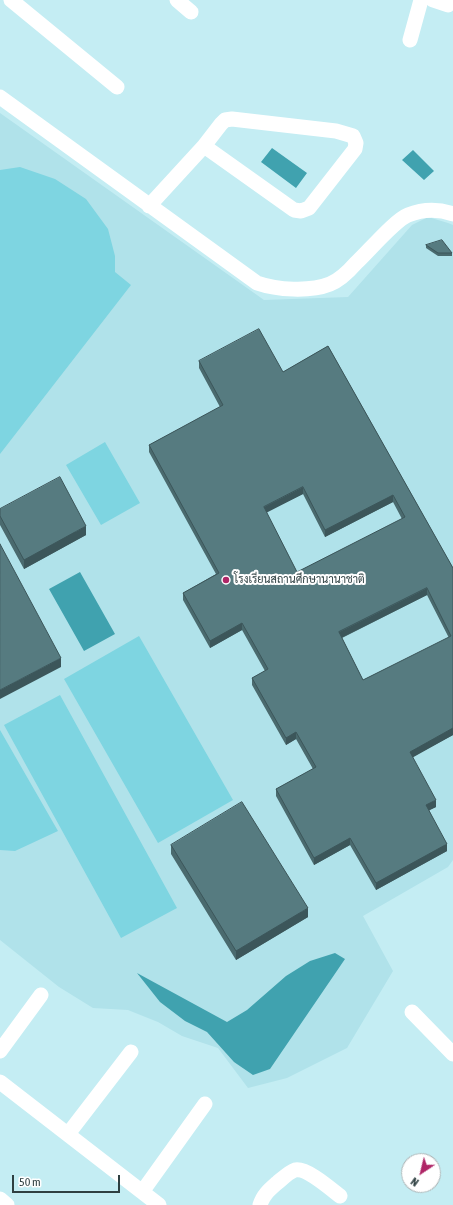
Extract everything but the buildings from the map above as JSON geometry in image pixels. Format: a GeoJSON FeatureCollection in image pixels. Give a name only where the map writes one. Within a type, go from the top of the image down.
{"type":"FeatureCollection","features":[{"type":"Feature","properties":{"kind":"street"},"geometry":{"type":"LineString","coordinates":[[11,0],[117,86]]}},
{"type":"Feature","properties":{"kind":"street"},"geometry":{"type":"LineString","coordinates":[[177,0],[192,12]]}},
{"type":"Feature","properties":{"kind":"street"},"geometry":{"type":"LineString","coordinates":[[410,40],[421,0]]}},
{"type":"Feature","properties":{"kind":"street"},"geometry":{"type":"LineString","coordinates":[[433,0],[448,5]]}},
{"type":"Feature","properties":{"kind":"street"},"geometry":{"type":"LineString","coordinates":[[0,97],[257,283],[268,287],[313,288],[330,284],[346,274],[407,215],[423,211],[441,210],[453,214]]}},
{"type":"Feature","properties":{"kind":"street"},"geometry":{"type":"LineString","coordinates":[[149,206],[204,146],[225,120],[232,119],[336,131],[353,136],[356,143],[355,149],[308,208],[301,211],[294,210],[204,146]]}},
{"type":"Feature","properties":{"kind":"street"},"geometry":{"type":"LineString","coordinates":[[0,1050],[41,995]]}},
{"type":"Feature","properties":{"kind":"street"},"geometry":{"type":"LineString","coordinates":[[412,1012],[453,1054]]}},
{"type":"Feature","properties":{"kind":"street"},"geometry":{"type":"LineString","coordinates":[[68,1134],[131,1052]]}},
{"type":"Feature","properties":{"kind":"street"},"geometry":{"type":"LineString","coordinates":[[0,1082],[159,1205]]}},
{"type":"Feature","properties":{"kind":"street"},"geometry":{"type":"LineString","coordinates":[[142,1192],[205,1104]]}},
{"type":"Feature","properties":{"kind":"street"},"geometry":{"type":"LineString","coordinates":[[260,1205],[266,1193],[294,1170],[300,1170],[310,1174],[340,1196]]}},
{"type":"Feature","properties":{"kind":"street"},"geometry":{"type":"LineString","coordinates":[[0,1199],[8,1205]]}},
{"type":"Feature","properties":{"kind":"shaded area","name":"โรงเรียนสถานศึกษานานาชาติ"},"geometry":{"type":"Polygon","coordinates":[[[0,113],[264,300],[348,297],[412,225],[428,217],[453,225],[453,860],[448,867],[363,916],[393,971],[347,1048],[287,1078],[248,1088],[218,1048],[182,1036],[158,1022],[128,1010],[93,1008],[59,987],[0,940],[0,113]]]}},
{"type":"Feature","properties":{"kind":"shaded area"},"geometry":{"type":"Polygon","coordinates":[[[272,148],[307,173],[296,188],[261,162],[272,148]]]}},
{"type":"Feature","properties":{"kind":"shaded area"},"geometry":{"type":"Polygon","coordinates":[[[413,150],[434,171],[424,180],[402,160],[413,150]]]}},
{"type":"Feature","properties":{"kind":"shaded area"},"geometry":{"type":"Polygon","coordinates":[[[20,167],[55,179],[86,199],[108,229],[115,256],[115,272],[131,285],[0,454],[0,170],[20,167]]]}},
{"type":"Feature","properties":{"kind":"shaded area"},"geometry":{"type":"Polygon","coordinates":[[[105,442],[140,503],[101,525],[66,465],[105,442]]]}},
{"type":"Feature","properties":{"kind":"shaded area"},"geometry":{"type":"Polygon","coordinates":[[[80,572],[115,634],[84,651],[49,589],[80,572]]]}},
{"type":"Feature","properties":{"kind":"shaded area"},"geometry":{"type":"Polygon","coordinates":[[[139,636],[233,800],[158,843],[64,679],[139,636]]]}},
{"type":"Feature","properties":{"kind":"shaded area"},"geometry":{"type":"Polygon","coordinates":[[[60,695],[177,908],[121,938],[4,725],[60,695]]]}},
{"type":"Feature","properties":{"kind":"shaded area"},"geometry":{"type":"Polygon","coordinates":[[[0,730],[58,831],[15,851],[0,850],[0,730]]]}},
{"type":"Feature","properties":{"kind":"shaded area"},"geometry":{"type":"Polygon","coordinates":[[[335,953],[345,959],[270,1069],[253,1075],[234,1062],[207,1032],[185,1021],[160,1002],[137,973],[227,1022],[247,1010],[286,976],[310,961],[335,953]]]}},
{"type":"Feature","properties":{"kind":"place","name":"โรงเรียนสถานศึกษานานาชาติ"},"geometry":{"type":"Point","coordinates":[226,580]}}]}
